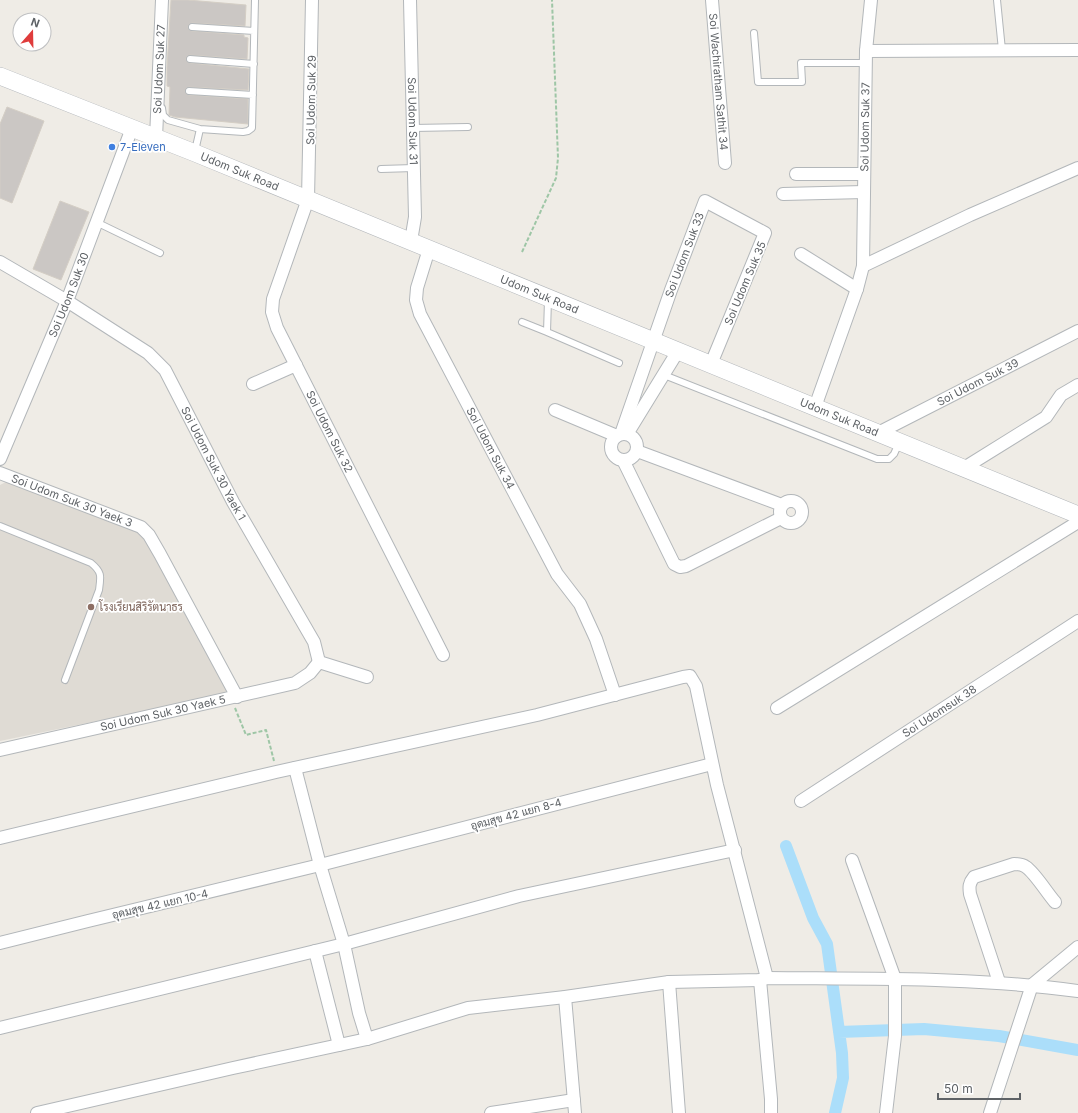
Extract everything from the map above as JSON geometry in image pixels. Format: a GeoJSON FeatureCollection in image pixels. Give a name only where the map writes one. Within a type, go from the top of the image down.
{"type":"FeatureCollection","features":[{"type":"Feature","properties":{"kind":"main road","name":"Udom Suk Road"},"geometry":{"type":"LineString","coordinates":[[0,76],[308,199],[1078,515]]}},
{"type":"Feature","properties":{"kind":"street","name":"Soi Udom Suk 27"},"geometry":{"type":"LineString","coordinates":[[156,138],[162,0]]}},
{"type":"Feature","properties":{"kind":"street","name":"Soi Udom Suk 29"},"geometry":{"type":"LineString","coordinates":[[308,199],[312,0]]}},
{"type":"Feature","properties":{"kind":"street","name":"Soi Udom Suk 31"},"geometry":{"type":"LineString","coordinates":[[410,0],[415,217],[411,241]]}},
{"type":"Feature","properties":{"kind":"street","name":"Soi Wachiratham Sathit 34"},"geometry":{"type":"LineString","coordinates":[[712,0],[725,163]]}},
{"type":"Feature","properties":{"kind":"street","name":"Soi Udom Suk 37"},"geometry":{"type":"LineString","coordinates":[[815,407],[857,289],[863,266],[866,57],[871,0]]}},
{"type":"Feature","properties":{"kind":"street"},"geometry":{"type":"LineString","coordinates":[[866,57],[1002,50],[1078,50]]}},
{"type":"Feature","properties":{"kind":"street","name":"Soi Udom Suk 30"},"geometry":{"type":"LineString","coordinates":[[0,459],[67,301],[132,128]]}},
{"type":"Feature","properties":{"kind":"street"},"geometry":{"type":"LineString","coordinates":[[863,266],[970,215],[1078,168]]}},
{"type":"Feature","properties":{"kind":"street"},"geometry":{"type":"LineString","coordinates":[[796,174],[864,174]]}},
{"type":"Feature","properties":{"kind":"street"},"geometry":{"type":"LineString","coordinates":[[783,194],[864,192]]}},
{"type":"Feature","properties":{"kind":"street","name":"Soi Udom Suk 32"},"geometry":{"type":"LineString","coordinates":[[308,199],[273,299],[272,312],[277,328],[443,655]]}},
{"type":"Feature","properties":{"kind":"street","name":"Soi Udom Suk 33"},"geometry":{"type":"LineString","coordinates":[[654,341],[705,201],[735,217]]}},
{"type":"Feature","properties":{"kind":"street","name":"Soi Udom Suk 35"},"geometry":{"type":"LineString","coordinates":[[711,364],[765,233],[735,217]]}},
{"type":"Feature","properties":{"kind":"street","name":"Soi Udom Suk 34"},"geometry":{"type":"LineString","coordinates":[[429,249],[417,288],[416,300],[420,314],[554,567],[569,591],[580,604],[596,639],[615,695]]}},
{"type":"Feature","properties":{"kind":"street"},"geometry":{"type":"LineString","coordinates":[[801,254],[857,289]]}},
{"type":"Feature","properties":{"kind":"street","name":"Soi Udom Suk 30 Yaek 1"},"geometry":{"type":"LineString","coordinates":[[0,262],[67,301],[148,353],[165,370],[233,502],[314,642],[319,662]]}},
{"type":"Feature","properties":{"kind":"street","name":"Soi Udom Suk 39"},"geometry":{"type":"LineString","coordinates":[[878,433],[1078,331]]}},
{"type":"Feature","properties":{"kind":"street"},"geometry":{"type":"LineString","coordinates":[[622,435],[654,341]]}},
{"type":"Feature","properties":{"kind":"street"},"geometry":{"type":"LineString","coordinates":[[678,351],[664,375],[622,435],[611,444],[611,448],[615,456],[623,460],[674,564],[680,567],[686,566],[781,518]]}},
{"type":"Feature","properties":{"kind":"street"},"geometry":{"type":"LineString","coordinates":[[253,384],[296,365]]}},
{"type":"Feature","properties":{"kind":"street"},"geometry":{"type":"LineString","coordinates":[[964,468],[1046,417],[1061,395],[1078,385]]}},
{"type":"Feature","properties":{"kind":"street"},"geometry":{"type":"LineString","coordinates":[[555,410],[622,435],[631,436],[636,443],[637,451],[631,458],[623,460]]}},
{"type":"Feature","properties":{"kind":"street"},"geometry":{"type":"LineString","coordinates":[[637,451],[782,505]]}},
{"type":"Feature","properties":{"kind":"street","name":"Soi Udom Suk 30 Yaek 3"},"geometry":{"type":"LineString","coordinates":[[0,473],[142,527],[149,535],[160,554],[234,697]]}},
{"type":"Feature","properties":{"kind":"street"},"geometry":{"type":"LineString","coordinates":[[794,501],[798,503],[803,511],[797,522],[788,523],[781,518],[780,514],[782,505],[785,502],[794,501]]}},
{"type":"Feature","properties":{"kind":"street"},"geometry":{"type":"LineString","coordinates":[[777,708],[1078,522]]}},
{"type":"Feature","properties":{"kind":"street","name":"Soi Udomsuk 38"},"geometry":{"type":"LineString","coordinates":[[801,802],[1078,621]]}},
{"type":"Feature","properties":{"kind":"street"},"geometry":{"type":"LineString","coordinates":[[319,662],[367,677]]}},
{"type":"Feature","properties":{"kind":"street","name":"Soi Udom Suk 30 Yaek 5"},"geometry":{"type":"LineString","coordinates":[[0,750],[294,683],[310,673],[319,662]]}},
{"type":"Feature","properties":{"kind":"street"},"geometry":{"type":"LineString","coordinates":[[0,838],[276,772],[537,715],[690,676],[696,686],[712,764],[734,850],[763,979],[771,1113]]}},
{"type":"Feature","properties":{"kind":"street","name":"อุดมสุข 42 แยก 8-4"},"geometry":{"type":"LineString","coordinates":[[320,866],[712,764]]}},
{"type":"Feature","properties":{"kind":"street"},"geometry":{"type":"LineString","coordinates":[[295,768],[320,866],[344,944],[359,1013],[367,1039]]}},
{"type":"Feature","properties":{"kind":"street"},"geometry":{"type":"LineString","coordinates":[[0,1028],[344,944],[519,896],[734,850]]}},
{"type":"Feature","properties":{"kind":"street"},"geometry":{"type":"LineString","coordinates":[[852,860],[895,979],[895,1036],[886,1113]]}},
{"type":"Feature","properties":{"kind":"street"},"geometry":{"type":"LineString","coordinates":[[999,982],[970,894],[970,881],[974,877],[1014,864],[1019,864],[1031,871],[1054,902]]}},
{"type":"Feature","properties":{"kind":"street","name":"อุดมสุข 42 แยก 10-4"},"geometry":{"type":"LineString","coordinates":[[0,943],[320,866]]}},
{"type":"Feature","properties":{"kind":"street"},"geometry":{"type":"LineString","coordinates":[[990,1113],[1032,985],[1078,947]]}},
{"type":"Feature","properties":{"kind":"street"},"geometry":{"type":"LineString","coordinates":[[315,951],[339,1045]]}},
{"type":"Feature","properties":{"kind":"street"},"geometry":{"type":"LineString","coordinates":[[37,1113],[367,1039],[468,1008],[564,997],[669,982],[763,979],[895,979],[999,982],[1078,991]]}},
{"type":"Feature","properties":{"kind":"street"},"geometry":{"type":"LineString","coordinates":[[669,982],[679,1113]]}},
{"type":"Feature","properties":{"kind":"street"},"geometry":{"type":"LineString","coordinates":[[564,997],[575,1113]]}},
{"type":"Feature","properties":{"kind":"street"},"geometry":{"type":"LineString","coordinates":[[491,1113],[574,1100]]}},
{"type":"Feature","properties":{"kind":"lane"},"geometry":{"type":"LineString","coordinates":[[165,0],[163,115],[168,120],[200,129],[243,132],[252,128],[255,0]]}},
{"type":"Feature","properties":{"kind":"lane"},"geometry":{"type":"LineString","coordinates":[[997,0],[1002,50]]}},
{"type":"Feature","properties":{"kind":"lane"},"geometry":{"type":"LineString","coordinates":[[192,27],[254,31]]}},
{"type":"Feature","properties":{"kind":"lane"},"geometry":{"type":"LineString","coordinates":[[754,33],[758,82],[802,82],[801,63],[866,57]]}},
{"type":"Feature","properties":{"kind":"lane"},"geometry":{"type":"LineString","coordinates":[[190,59],[254,64]]}},
{"type":"Feature","properties":{"kind":"lane"},"geometry":{"type":"LineString","coordinates":[[189,91],[253,95]]}},
{"type":"Feature","properties":{"kind":"lane"},"geometry":{"type":"LineString","coordinates":[[413,128],[468,127]]}},
{"type":"Feature","properties":{"kind":"lane"},"geometry":{"type":"LineString","coordinates":[[195,153],[200,129]]}},
{"type":"Feature","properties":{"kind":"lane"},"geometry":{"type":"LineString","coordinates":[[381,169],[414,168]]}},
{"type":"Feature","properties":{"kind":"lane"},"geometry":{"type":"LineString","coordinates":[[96,222],[160,253]]}},
{"type":"Feature","properties":{"kind":"lane"},"geometry":{"type":"LineString","coordinates":[[547,332],[548,298]]}},
{"type":"Feature","properties":{"kind":"lane"},"geometry":{"type":"LineString","coordinates":[[522,322],[619,363]]}},
{"type":"Feature","properties":{"kind":"lane"},"geometry":{"type":"LineString","coordinates":[[664,375],[877,459],[889,459],[894,454],[900,442]]}},
{"type":"Feature","properties":{"kind":"lane"},"geometry":{"type":"LineString","coordinates":[[0,526],[90,563],[98,568],[101,576],[98,590],[65,680]]}},
{"type":"Feature","properties":{"kind":"path"},"geometry":{"type":"LineString","coordinates":[[522,252],[556,178],[558,158],[552,0]]}},
{"type":"Feature","properties":{"kind":"path"},"geometry":{"type":"LineString","coordinates":[[234,697],[246,735],[266,730],[276,772]]}},
{"type":"Feature","properties":{"kind":"shaded area","name":"โรงเรียนสิริรัตนาธร"},"geometry":{"type":"Polygon","coordinates":[[[6,482],[140,531],[225,684],[227,690],[223,695],[0,741],[0,485],[6,482]]]}},
{"type":"Feature","properties":{"kind":"building"},"geometry":{"type":"Polygon","coordinates":[[[171,0],[246,5],[245,26],[192,23],[189,24],[188,27],[189,30],[192,31],[244,35],[244,37],[248,38],[247,59],[190,55],[187,56],[186,59],[187,62],[190,63],[249,69],[248,90],[189,87],[186,88],[185,91],[186,94],[189,95],[248,99],[248,124],[175,117],[169,115],[170,87],[167,86],[167,67],[171,0]]]}},
{"type":"Feature","properties":{"kind":"building"},"geometry":{"type":"Polygon","coordinates":[[[7,107],[44,121],[12,203],[0,198],[0,124],[7,107]]]}},
{"type":"Feature","properties":{"kind":"building"},"geometry":{"type":"Polygon","coordinates":[[[60,201],[89,212],[61,280],[33,269],[60,201]]]}},
{"type":"Feature","properties":{"kind":"waterway"},"geometry":{"type":"LineString","coordinates":[[786,846],[813,918],[827,944],[842,1053],[843,1078],[835,1113]]}},
{"type":"Feature","properties":{"kind":"waterway"},"geometry":{"type":"LineString","coordinates":[[839,1032],[924,1029],[999,1036],[1078,1050]]}},
{"type":"Feature","properties":{"kind":"place","name":"7-Eleven"},"geometry":{"type":"Point","coordinates":[112,147]}},
{"type":"Feature","properties":{"kind":"place","name":"โรงเรียนสิริรัตนาธร"},"geometry":{"type":"Point","coordinates":[91,607]}}]}
